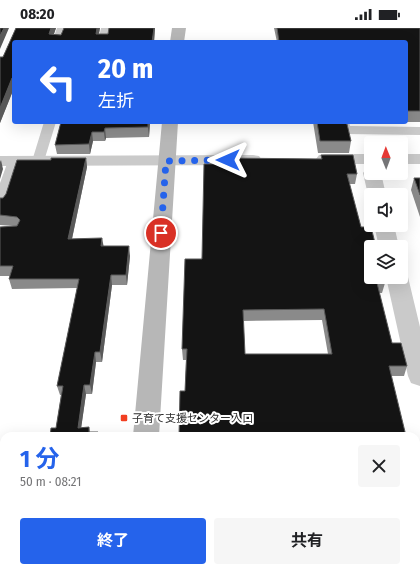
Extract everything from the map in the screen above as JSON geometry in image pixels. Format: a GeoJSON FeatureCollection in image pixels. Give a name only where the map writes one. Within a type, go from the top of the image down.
{"type":"FeatureCollection","features":[{"type":"Feature","properties":{"kind":"street"},"geometry":{"type":"LineString","coordinates":[[177,40],[179,28]]}},
{"type":"Feature","properties":{"kind":"street"},"geometry":{"type":"LineString","coordinates":[[146,432],[170,124]]}},
{"type":"Feature","properties":{"kind":"street"},"geometry":{"type":"LineString","coordinates":[[408,159],[420,159]]}},
{"type":"Feature","properties":{"kind":"street"},"geometry":{"type":"LineString","coordinates":[[7,161],[267,160]]}},
{"type":"Feature","properties":{"kind":"street"},"geometry":{"type":"LineString","coordinates":[[306,160],[364,164]]}},
{"type":"Feature","properties":{"kind":"street"},"geometry":{"type":"LineString","coordinates":[[399,284],[420,376]]}},
{"type":"Feature","properties":{"kind":"lane"},"geometry":{"type":"LineString","coordinates":[[58,40],[62,28]]}},
{"type":"Feature","properties":{"kind":"lane"},"geometry":{"type":"LineString","coordinates":[[103,40],[106,28]]}},
{"type":"Feature","properties":{"kind":"lane"},"geometry":{"type":"LineString","coordinates":[[38,161],[49,124]]}},
{"type":"Feature","properties":{"kind":"lane"},"geometry":{"type":"LineString","coordinates":[[344,124],[345,130],[420,131]]}},
{"type":"Feature","properties":{"kind":"lane"},"geometry":{"type":"LineString","coordinates":[[352,124],[352,126],[420,126]]}},
{"type":"Feature","properties":{"kind":"lane"},"geometry":{"type":"LineString","coordinates":[[0,203],[7,161]]}},
{"type":"Feature","properties":{"kind":"building"},"geometry":{"type":"Polygon","coordinates":[[[0,28],[4,28],[0,36],[0,28]]]}},
{"type":"Feature","properties":{"kind":"building"},"geometry":{"type":"Polygon","coordinates":[[[16,28],[51,28],[49,34],[61,35],[64,28],[97,28],[96,34],[108,34],[109,28],[154,28],[152,40],[12,40],[12,78],[0,108],[0,57],[3,57],[16,28]]]}},
{"type":"Feature","properties":{"kind":"building"},"geometry":{"type":"Polygon","coordinates":[[[277,28],[420,28],[420,111],[408,111],[408,40],[279,40],[277,28]]]}},
{"type":"Feature","properties":{"kind":"building"},"geometry":{"type":"Polygon","coordinates":[[[60,124],[148,124],[148,127],[105,128],[104,132],[92,132],[89,144],[55,145],[60,124]]]}},
{"type":"Feature","properties":{"kind":"building"},"geometry":{"type":"Polygon","coordinates":[[[317,124],[347,124],[351,141],[320,141],[317,124]]]}},
{"type":"Feature","properties":{"kind":"building"},"geometry":{"type":"Polygon","coordinates":[[[321,155],[353,155],[357,174],[347,174],[361,227],[364,227],[364,232],[372,232],[374,240],[364,240],[364,284],[377,284],[392,343],[401,343],[407,366],[389,366],[405,432],[179,432],[180,391],[185,391],[187,349],[182,349],[185,259],[202,259],[204,164],[222,164],[222,158],[322,159],[321,155]],[[324,309],[243,310],[245,354],[332,354],[324,309]]]}},
{"type":"Feature","properties":{"kind":"building"},"geometry":{"type":"Polygon","coordinates":[[[51,158],[86,158],[68,239],[102,238],[101,246],[129,246],[126,275],[111,275],[100,352],[95,352],[90,385],[84,385],[78,428],[89,427],[89,432],[50,432],[51,428],[56,428],[63,386],[57,386],[79,279],[9,279],[13,266],[0,266],[0,227],[17,226],[20,220],[17,217],[0,215],[0,198],[3,198],[6,194],[17,160],[51,160],[51,158]]]}},
{"type":"Feature","properties":{"kind":"building"},"geometry":{"type":"Polygon","coordinates":[[[414,178],[420,178],[420,195],[414,178]]]}},
{"type":"Feature","properties":{"kind":"place","name":"子育て支援センター入口"},"geometry":{"type":"Point","coordinates":[124,418]}},
{"type":"Feature","properties":{"kind":"route"},"geometry":{"type":"LineString","coordinates":[[161,233],[166,161],[228,160]]}}]}
